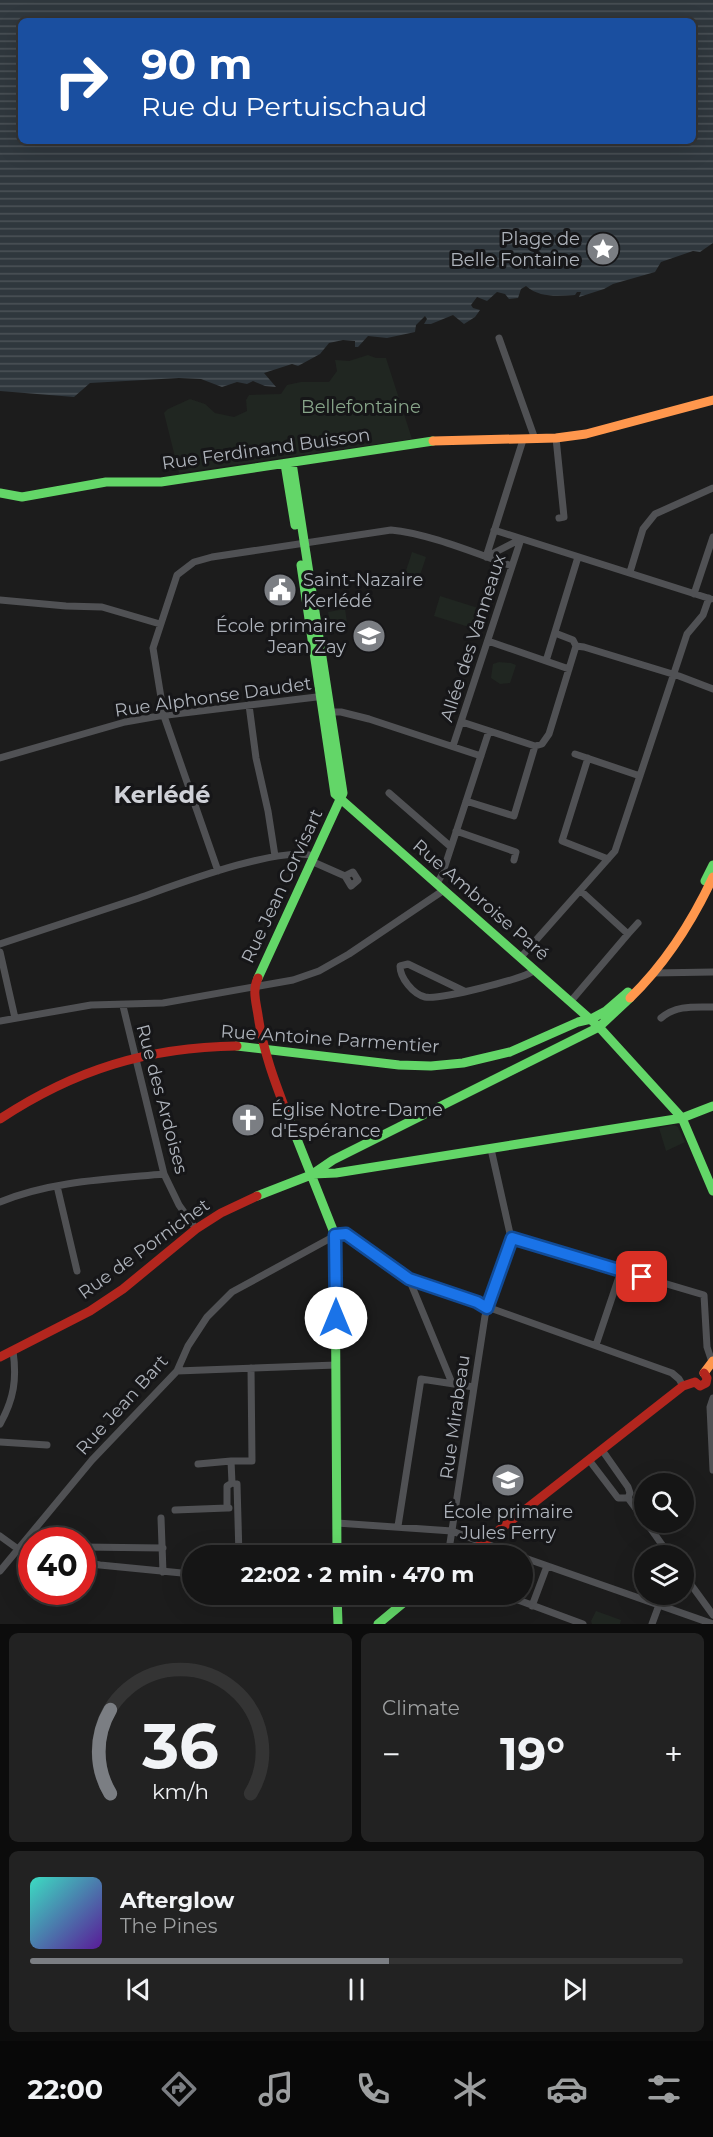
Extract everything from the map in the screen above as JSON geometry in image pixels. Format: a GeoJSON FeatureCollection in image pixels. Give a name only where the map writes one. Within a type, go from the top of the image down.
{"type":"FeatureCollection","features":[{"type":"Feature","properties":{"kind":"street"},"geometry":{"type":"LineString","coordinates":[[499,338],[535,439]]}},
{"type":"Feature","properties":{"kind":"street","name":"Rue Ferdinand Buisson"},"geometry":{"type":"LineString","coordinates":[[0,493],[22,497],[106,482],[161,482],[441,440],[556,438],[586,434],[713,400]]}},
{"type":"Feature","properties":{"kind":"street"},"geometry":{"type":"LineString","coordinates":[[556,438],[564,517],[559,518]]}},
{"type":"Feature","properties":{"kind":"street"},"geometry":{"type":"LineString","coordinates":[[486,557],[523,440]]}},
{"type":"Feature","properties":{"kind":"street"},"geometry":{"type":"LineString","coordinates":[[289,463],[324,696],[343,793],[339,799]]}},
{"type":"Feature","properties":{"kind":"street"},"geometry":{"type":"LineString","coordinates":[[630,572],[644,529],[655,514],[713,488]]}},
{"type":"Feature","properties":{"kind":"street"},"geometry":{"type":"LineString","coordinates":[[494,530],[711,599],[703,615],[687,634],[615,851],[521,957]]}},
{"type":"Feature","properties":{"kind":"street"},"geometry":{"type":"LineString","coordinates":[[218,872],[164,716],[153,648],[177,575],[194,562],[224,555],[383,531],[403,531],[512,566]]}},
{"type":"Feature","properties":{"kind":"street"},"geometry":{"type":"LineString","coordinates":[[486,557],[521,538]]}},
{"type":"Feature","properties":{"kind":"street","name":"Allée des Vanneaux"},"geometry":{"type":"LineString","coordinates":[[453,746],[521,538]]}},
{"type":"Feature","properties":{"kind":"street"},"geometry":{"type":"LineString","coordinates":[[694,594],[713,538]]}},
{"type":"Feature","properties":{"kind":"street"},"geometry":{"type":"LineString","coordinates":[[546,661],[578,557]]}},
{"type":"Feature","properties":{"kind":"street"},"geometry":{"type":"LineString","coordinates":[[0,600],[102,607],[160,624]]}},
{"type":"Feature","properties":{"kind":"street"},"geometry":{"type":"LineString","coordinates":[[462,722],[535,746],[542,744],[549,734],[576,646],[573,640],[555,633]]}},
{"type":"Feature","properties":{"kind":"street"},"geometry":{"type":"LineString","coordinates":[[488,641],[569,669]]}},
{"type":"Feature","properties":{"kind":"street"},"geometry":{"type":"LineString","coordinates":[[576,646],[673,675],[713,690]]}},
{"type":"Feature","properties":{"kind":"street","name":"Rue Alphonse Daudet"},"geometry":{"type":"LineString","coordinates":[[0,758],[125,722],[324,696]]}},
{"type":"Feature","properties":{"kind":"street"},"geometry":{"type":"LineString","coordinates":[[249,705],[256,758],[275,856]]}},
{"type":"Feature","properties":{"kind":"street"},"geometry":{"type":"LineString","coordinates":[[327,712],[341,712],[369,719],[481,756]]}},
{"type":"Feature","properties":{"kind":"street"},"geometry":{"type":"LineString","coordinates":[[0,1021],[91,1005],[163,1004],[292,980],[319,971],[350,954],[440,886],[489,730]]}},
{"type":"Feature","properties":{"kind":"street"},"geometry":{"type":"LineString","coordinates":[[466,801],[513,816],[535,746]]}},
{"type":"Feature","properties":{"kind":"street"},"geometry":{"type":"LineString","coordinates":[[575,754],[640,776]]}},
{"type":"Feature","properties":{"kind":"street"},"geometry":{"type":"LineString","coordinates":[[588,758],[562,841],[608,858]]}},
{"type":"Feature","properties":{"kind":"street"},"geometry":{"type":"LineString","coordinates":[[388,794],[451,847]]}},
{"type":"Feature","properties":{"kind":"street","name":"Rue Jean Corvisart"},"geometry":{"type":"LineString","coordinates":[[254,987],[339,799]]}},
{"type":"Feature","properties":{"kind":"street","name":"Rue Ambroise Paré"},"geometry":{"type":"LineString","coordinates":[[339,799],[599,1027],[682,1118],[713,1191]]}},
{"type":"Feature","properties":{"kind":"street"},"geometry":{"type":"LineString","coordinates":[[456,831],[516,852],[514,860]]}},
{"type":"Feature","properties":{"kind":"street"},"geometry":{"type":"LineString","coordinates":[[0,944],[218,872],[275,856],[303,853],[345,876]]}},
{"type":"Feature","properties":{"kind":"street","name":"Rue Antoine Parmentier"},"geometry":{"type":"LineString","coordinates":[[0,1119],[37,1095],[106,1066],[134,1058],[195,1048],[240,1046],[401,1064],[450,1065],[494,1057],[532,1044],[579,1022],[591,1019],[621,998],[649,973],[692,914],[713,865]]}},
{"type":"Feature","properties":{"kind":"street","name":"Rue de Pornichet"},"geometry":{"type":"LineString","coordinates":[[0,1358],[90,1311],[123,1289],[196,1229],[221,1213],[311,1174],[333,1160],[599,1027],[653,973],[678,941],[693,917],[713,876]]}},
{"type":"Feature","properties":{"kind":"street"},"geometry":{"type":"LineString","coordinates":[[581,891],[628,934]]}},
{"type":"Feature","properties":{"kind":"street"},"geometry":{"type":"LineString","coordinates":[[572,1001],[638,922]]}},
{"type":"Feature","properties":{"kind":"street"},"geometry":{"type":"LineString","coordinates":[[0,952],[15,1018]]}},
{"type":"Feature","properties":{"kind":"street"},"geometry":{"type":"LineString","coordinates":[[464,991],[408,964],[400,966],[403,978],[419,994],[434,998],[464,991],[526,976],[535,970]]}},
{"type":"Feature","properties":{"kind":"street"},"geometry":{"type":"LineString","coordinates":[[653,973],[713,972]]}},
{"type":"Feature","properties":{"kind":"street"},"geometry":{"type":"LineString","coordinates":[[254,987],[264,1049],[335,1235],[337,1545]]}},
{"type":"Feature","properties":{"kind":"street","name":"Rue des Ardoises"},"geometry":{"type":"LineString","coordinates":[[123,1006],[164,1174],[179,1204],[196,1229]]}},
{"type":"Feature","properties":{"kind":"street"},"geometry":{"type":"LineString","coordinates":[[661,1018],[669,1011],[679,1007],[713,1007]]}},
{"type":"Feature","properties":{"kind":"street"},"geometry":{"type":"LineString","coordinates":[[311,1174],[336,1173],[682,1118],[713,1106]]}},
{"type":"Feature","properties":{"kind":"street"},"geometry":{"type":"LineString","coordinates":[[479,1545],[683,1386],[700,1384],[708,1380],[704,1373],[713,1361],[707,1347],[704,1295],[512,1238],[491,1149]]}},
{"type":"Feature","properties":{"kind":"street"},"geometry":{"type":"LineString","coordinates":[[0,1202],[57,1186],[102,1179],[164,1174]]}},
{"type":"Feature","properties":{"kind":"street"},"geometry":{"type":"LineString","coordinates":[[57,1186],[77,1271]]}},
{"type":"Feature","properties":{"kind":"street"},"geometry":{"type":"LineString","coordinates":[[335,1235],[346,1234],[409,1279],[675,1374],[683,1386]]}},
{"type":"Feature","properties":{"kind":"street","name":"Rue Jean Bart"},"geometry":{"type":"LineString","coordinates":[[36,1527],[92,1460],[177,1371],[188,1346],[207,1317],[232,1292],[335,1235]]}},
{"type":"Feature","properties":{"kind":"street","name":"Rue Mirabeau"},"geometry":{"type":"LineString","coordinates":[[450,1545],[487,1308],[512,1238]]}},
{"type":"Feature","properties":{"kind":"street"},"geometry":{"type":"LineString","coordinates":[[596,1345],[621,1271]]}},
{"type":"Feature","properties":{"kind":"street"},"geometry":{"type":"LineString","coordinates":[[409,1279],[452,1383]]}},
{"type":"Feature","properties":{"kind":"street"},"geometry":{"type":"LineString","coordinates":[[0,1424],[14,1389],[16,1371],[13,1351]]}},
{"type":"Feature","properties":{"kind":"street"},"geometry":{"type":"LineString","coordinates":[[177,1371],[336,1365]]}},
{"type":"Feature","properties":{"kind":"street"},"geometry":{"type":"LineString","coordinates":[[198,1464],[252,1461],[251,1368]]}},
{"type":"Feature","properties":{"kind":"street"},"geometry":{"type":"LineString","coordinates":[[398,1526],[421,1379],[474,1387]]}},
{"type":"Feature","properties":{"kind":"street"},"geometry":{"type":"LineString","coordinates":[[700,1384],[713,1392]]}},
{"type":"Feature","properties":{"kind":"street"},"geometry":{"type":"LineString","coordinates":[[713,1398],[710,1407],[713,1470]]}},
{"type":"Feature","properties":{"kind":"street"},"geometry":{"type":"LineString","coordinates":[[0,1442],[47,1445]]}},
{"type":"Feature","properties":{"kind":"street"},"geometry":{"type":"LineString","coordinates":[[602,1450],[628,1487],[630,1493],[628,1498]]}},
{"type":"Feature","properties":{"kind":"street"},"geometry":{"type":"LineString","coordinates":[[589,1460],[618,1498],[628,1498]]}},
{"type":"Feature","properties":{"kind":"street"},"geometry":{"type":"LineString","coordinates":[[231,1461],[232,1483]]}},
{"type":"Feature","properties":{"kind":"street"},"geometry":{"type":"LineString","coordinates":[[227,1508],[227,1485],[237,1484],[239,1545]]}},
{"type":"Feature","properties":{"kind":"street"},"geometry":{"type":"LineString","coordinates":[[628,1498],[634,1506]]}},
{"type":"Feature","properties":{"kind":"street"},"geometry":{"type":"LineString","coordinates":[[175,1510],[237,1509]]}},
{"type":"Feature","properties":{"kind":"street"},"geometry":{"type":"LineString","coordinates":[[161,1518],[163,1572]]}},
{"type":"Feature","properties":{"kind":"street"},"geometry":{"type":"LineString","coordinates":[[337,1523],[452,1531],[491,1545]]}},
{"type":"Feature","properties":{"kind":"street"},"geometry":{"type":"LineString","coordinates":[[0,1536],[18,1549]]}},
{"type":"Feature","properties":{"kind":"street"},"geometry":{"type":"LineString","coordinates":[[96,1547],[162,1548]]}},
{"type":"Feature","properties":{"kind":"street","name":"Rue Jean Bart"},"geometry":{"type":"LineString","coordinates":[[0,1570],[18,1549]]}},
{"type":"Feature","properties":{"kind":"street"},"geometry":{"type":"LineString","coordinates":[[533,1561],[634,1596]]}},
{"type":"Feature","properties":{"kind":"street"},"geometry":{"type":"LineString","coordinates":[[96,1564],[182,1573]]}},
{"type":"Feature","properties":{"kind":"street"},"geometry":{"type":"LineString","coordinates":[[547,1566],[532,1606],[583,1624]]}},
{"type":"Feature","properties":{"kind":"street"},"geometry":{"type":"LineString","coordinates":[[694,1589],[713,1615]]}},
{"type":"Feature","properties":{"kind":"street"},"geometry":{"type":"LineString","coordinates":[[338,1605],[338,1624]]}},
{"type":"Feature","properties":{"kind":"street"},"geometry":{"type":"LineString","coordinates":[[378,1624],[401,1605]]}},
{"type":"Feature","properties":{"kind":"street"},"geometry":{"type":"LineString","coordinates":[[652,1624],[659,1605],[713,1624]]}},
{"type":"Feature","properties":{"kind":"green space","name":"Bellefontaine"},"geometry":{"type":"Polygon","coordinates":[[[368,355],[386,358],[412,439],[179,473],[164,413],[168,409],[190,399],[205,404],[215,413],[234,417],[247,411],[246,400],[249,395],[281,394],[287,385],[301,382],[329,382],[337,371],[335,360],[349,361],[368,355]]]}},
{"type":"Feature","properties":{"kind":"green space"},"geometry":{"type":"Polygon","coordinates":[[[412,552],[426,557],[418,581],[404,577],[412,552]]]}},
{"type":"Feature","properties":{"kind":"green space"},"geometry":{"type":"Polygon","coordinates":[[[440,596],[478,608],[472,628],[434,616],[440,596]]]}},
{"type":"Feature","properties":{"kind":"green space"},"geometry":{"type":"Polygon","coordinates":[[[345,609],[348,630],[332,633],[328,612],[345,609]]]}},
{"type":"Feature","properties":{"kind":"green space"},"geometry":{"type":"Polygon","coordinates":[[[499,662],[516,665],[510,683],[500,684],[491,678],[493,664],[499,662]]]}},
{"type":"Feature","properties":{"kind":"green space"},"geometry":{"type":"Polygon","coordinates":[[[674,1125],[678,1127],[685,1142],[666,1151],[659,1128],[674,1125]]]}},
{"type":"Feature","properties":{"kind":"green space"},"geometry":{"type":"Polygon","coordinates":[[[596,1611],[621,1620],[620,1624],[592,1624],[591,1621],[596,1611]]]}},
{"type":"Feature","properties":{"kind":"shaded area"},"geometry":{"type":"Polygon","coordinates":[[[0,0],[713,0],[713,243],[700,252],[693,251],[661,262],[655,272],[579,297],[581,292],[575,295],[549,295],[537,293],[526,286],[521,289],[518,298],[509,299],[505,294],[497,292],[487,301],[477,297],[471,305],[480,310],[475,317],[464,324],[453,315],[431,324],[424,324],[427,319],[425,316],[416,325],[415,332],[387,338],[368,336],[358,347],[355,347],[355,341],[343,340],[329,343],[320,354],[298,366],[292,364],[264,373],[276,387],[265,386],[253,381],[247,384],[237,382],[222,387],[201,379],[179,378],[90,383],[74,397],[0,391],[0,0]]]}},
{"type":"Feature","properties":{"kind":"traffic: fast"},"geometry":{"type":"LineString","coordinates":[[0,493],[22,497],[106,482],[161,482],[433,441]]}},
{"type":"Feature","properties":{"kind":"traffic: fast"},"geometry":{"type":"LineString","coordinates":[[258,978],[343,793],[292,463]]}},
{"type":"Feature","properties":{"kind":"traffic: fast"},"geometry":{"type":"LineString","coordinates":[[285,464],[295,525]]}},
{"type":"Feature","properties":{"kind":"traffic: fast"},"geometry":{"type":"LineString","coordinates":[[301,565],[335,794],[599,1027],[682,1118],[713,1191]]}},
{"type":"Feature","properties":{"kind":"traffic: fast"},"geometry":{"type":"LineString","coordinates":[[705,881],[713,865]]}},
{"type":"Feature","properties":{"kind":"traffic: fast"},"geometry":{"type":"LineString","coordinates":[[237,1046],[399,1065],[431,1066],[463,1063],[510,1052],[578,1022],[591,1019],[606,1011],[628,992]]}},
{"type":"Feature","properties":{"kind":"traffic: fast"},"geometry":{"type":"LineString","coordinates":[[257,1196],[311,1175],[333,1160],[599,1027],[630,998]]}},
{"type":"Feature","properties":{"kind":"traffic: fast"},"geometry":{"type":"LineString","coordinates":[[313,1174],[336,1173],[682,1118],[713,1106]]}},
{"type":"Feature","properties":{"kind":"traffic: fast"},"geometry":{"type":"LineString","coordinates":[[289,1119],[335,1235],[337,1545]]}},
{"type":"Feature","properties":{"kind":"traffic: fast"},"geometry":{"type":"LineString","coordinates":[[337,1605],[338,1624]]}},
{"type":"Feature","properties":{"kind":"traffic: fast"},"geometry":{"type":"LineString","coordinates":[[378,1624],[401,1605]]}},
{"type":"Feature","properties":{"kind":"traffic: slow"},"geometry":{"type":"LineString","coordinates":[[433,441],[556,438],[586,434],[713,400]]}},
{"type":"Feature","properties":{"kind":"traffic: slow"},"geometry":{"type":"LineString","coordinates":[[630,998],[667,956],[696,910],[713,877]]}},
{"type":"Feature","properties":{"kind":"traffic: slow"},"geometry":{"type":"LineString","coordinates":[[704,1373],[713,1361]]}},
{"type":"Feature","properties":{"kind":"traffic: jam"},"geometry":{"type":"LineString","coordinates":[[258,978],[255,996],[260,1029],[289,1119]]}},
{"type":"Feature","properties":{"kind":"traffic: jam"},"geometry":{"type":"LineString","coordinates":[[0,1119],[56,1087],[113,1064],[173,1051],[237,1046]]}},
{"type":"Feature","properties":{"kind":"traffic: jam"},"geometry":{"type":"LineString","coordinates":[[0,1357],[90,1311],[123,1289],[196,1229],[221,1213],[257,1196]]}},
{"type":"Feature","properties":{"kind":"traffic: jam"},"geometry":{"type":"LineString","coordinates":[[695,1382],[700,1386],[706,1383],[707,1378],[704,1373]]}},
{"type":"Feature","properties":{"kind":"traffic: jam"},"geometry":{"type":"LineString","coordinates":[[480,1545],[683,1386],[695,1382]]}},
{"type":"Feature","properties":{"kind":"place","name":"Plage de Belle Fontaine"},"geometry":{"type":"Point","coordinates":[603,249]}},
{"type":"Feature","properties":{"kind":"place","name":"Saint-Nazaire Kerlédé"},"geometry":{"type":"Point","coordinates":[280,590]}},
{"type":"Feature","properties":{"kind":"place","name":"École primaire Jean Zay"},"geometry":{"type":"Point","coordinates":[369,636]}},
{"type":"Feature","properties":{"kind":"place","name":"Église Notre-Dame d'Espérance"},"geometry":{"type":"Point","coordinates":[248,1120]}},
{"type":"Feature","properties":{"kind":"place","name":"École primaire Jules Ferry"},"geometry":{"type":"Point","coordinates":[508,1480]}},
{"type":"Feature","properties":{"kind":"district","name":"Kerlédé"},"geometry":{"type":"Point","coordinates":[162,795]}},
{"type":"Feature","properties":{"kind":"route"},"geometry":{"type":"LineString","coordinates":[[336,1318],[335,1235],[340,1233],[346,1234],[409,1279],[477,1302],[487,1308],[512,1238],[642,1277]]}}]}
